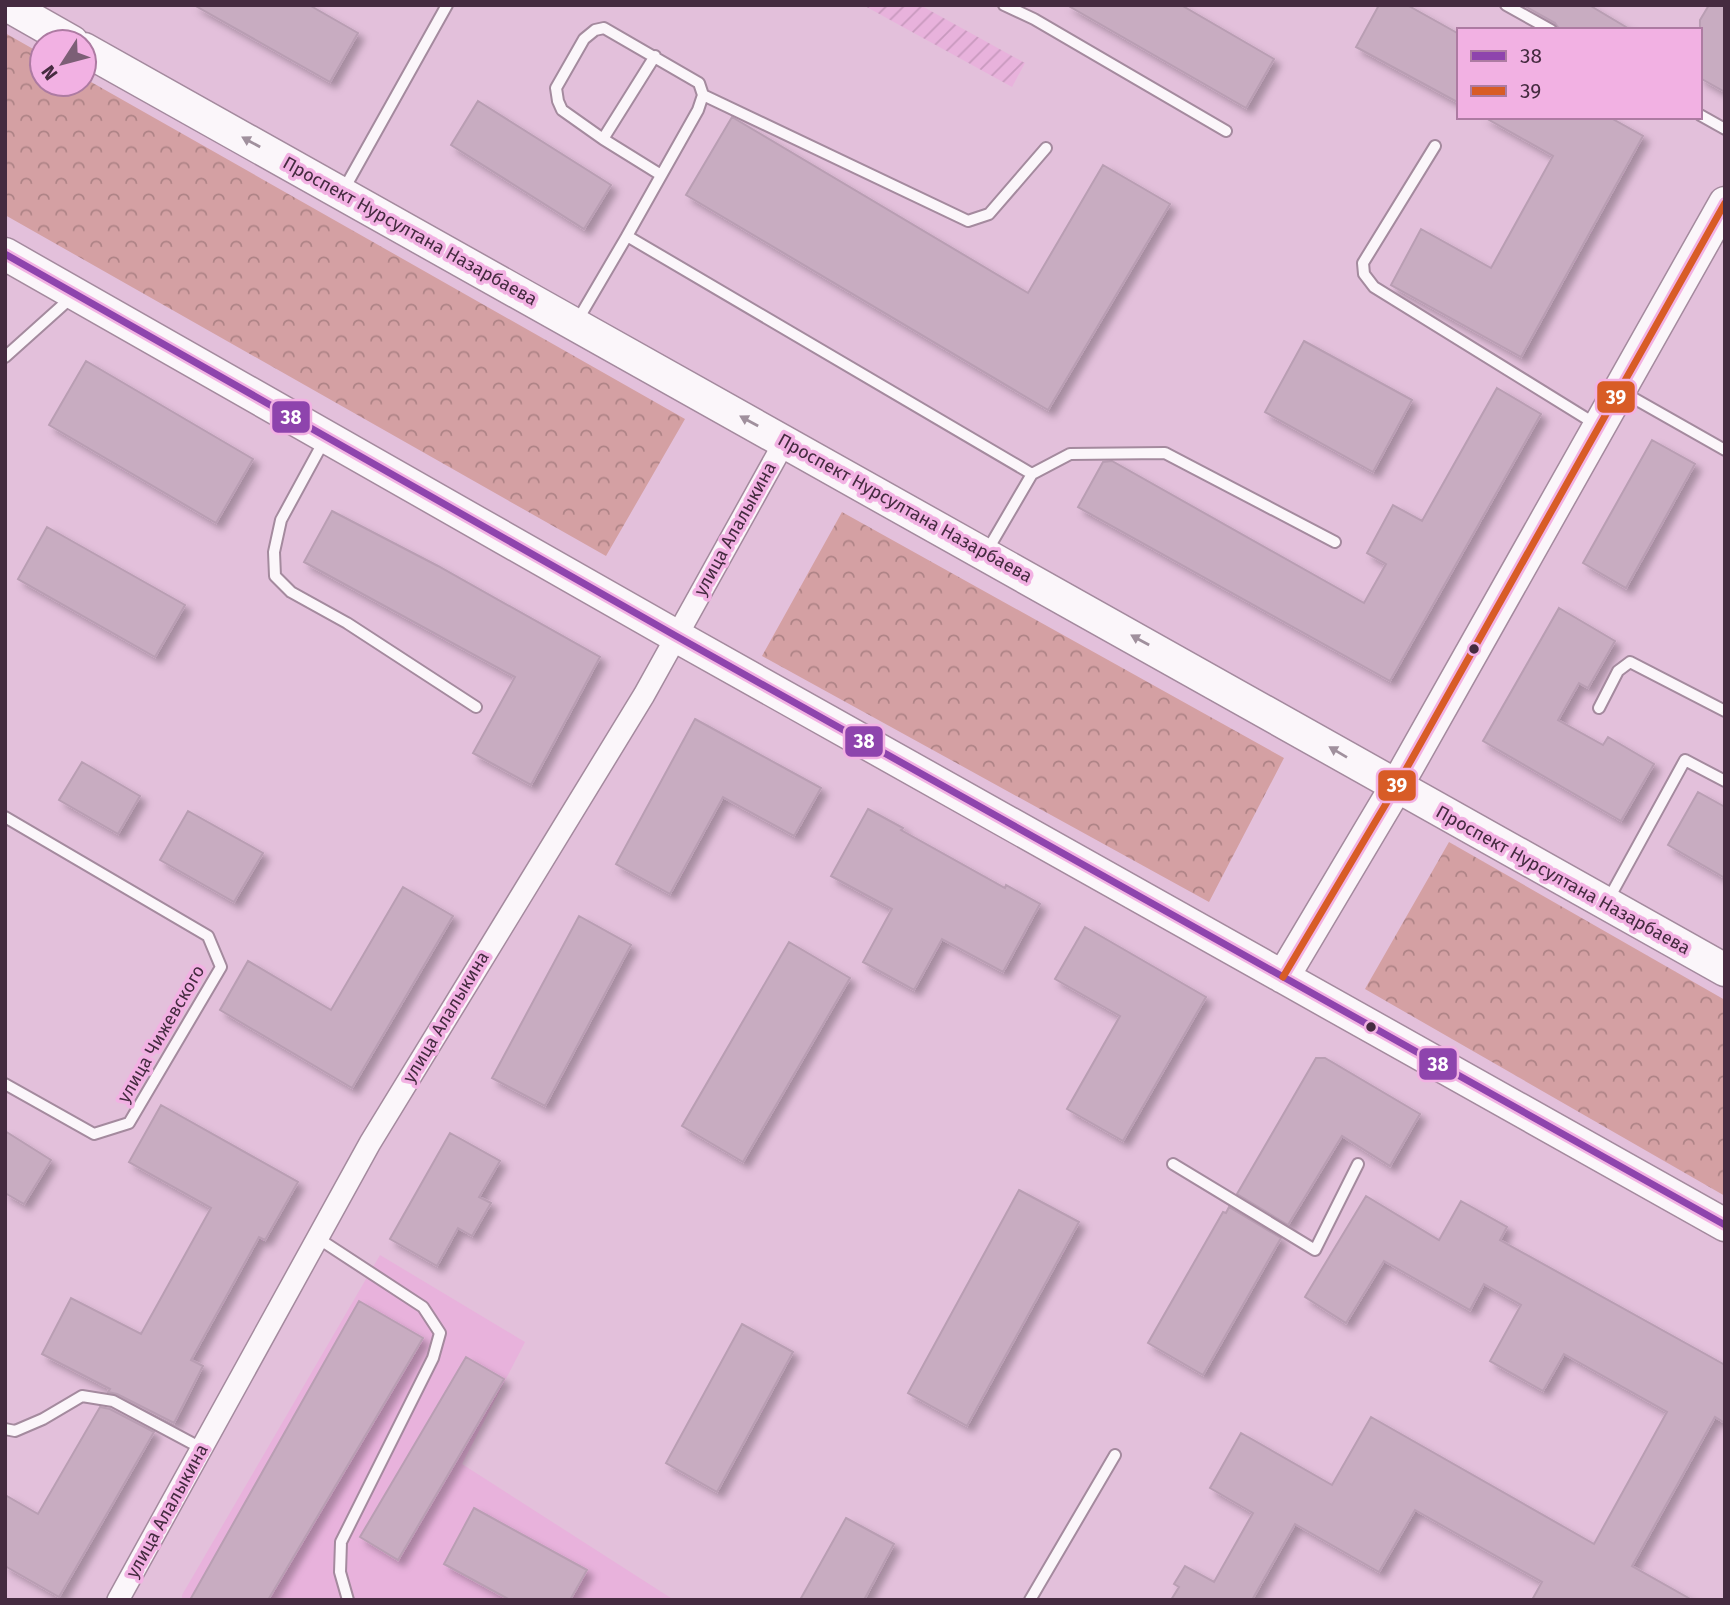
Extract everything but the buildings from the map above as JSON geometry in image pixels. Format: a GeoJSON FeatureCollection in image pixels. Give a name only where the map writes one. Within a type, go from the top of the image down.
{"type":"FeatureCollection","features":[{"type":"Feature","properties":{"kind":"main road"},"geometry":{"type":"LineString","coordinates":[[7,5],[47,28]]}},
{"type":"Feature","properties":{"kind":"main road","name":"Проспект Нурсултана Назарбаева"},"geometry":{"type":"LineString","coordinates":[[98,56],[1725,970]]}},
{"type":"Feature","properties":{"kind":"main road"},"geometry":{"type":"LineString","coordinates":[[1283,977],[1396,787],[1725,203]]}},
{"type":"Feature","properties":{"kind":"main road"},"geometry":{"type":"LineString","coordinates":[[5,254],[676,636],[1725,1225]]}},
{"type":"Feature","properties":{"kind":"street","name":"улица Алалыкина"},"geometry":{"type":"LineString","coordinates":[[118,1600],[370,1143],[644,695],[785,440]]}},
{"type":"Feature","properties":{"kind":"lane"},"geometry":{"type":"LineString","coordinates":[[342,193],[447,5]]}},
{"type":"Feature","properties":{"kind":"lane"},"geometry":{"type":"LineString","coordinates":[[1004,5],[1034,19],[1226,131]]}},
{"type":"Feature","properties":{"kind":"lane"},"geometry":{"type":"LineString","coordinates":[[1506,5],[1547,28]]}},
{"type":"Feature","properties":{"kind":"lane"},"geometry":{"type":"LineString","coordinates":[[575,323],[662,174],[698,110],[703,95],[699,83],[604,28],[595,30],[584,39],[556,88],[562,110],[603,139],[662,174]]}},
{"type":"Feature","properties":{"kind":"lane"},"geometry":{"type":"LineString","coordinates":[[603,139],[654,56]]}},
{"type":"Feature","properties":{"kind":"lane"},"geometry":{"type":"LineString","coordinates":[[703,95],[968,221],[989,214],[1046,148]]}},
{"type":"Feature","properties":{"kind":"lane"},"geometry":{"type":"LineString","coordinates":[[1702,116],[1725,129]]}},
{"type":"Feature","properties":{"kind":"lane"},"geometry":{"type":"LineString","coordinates":[[1435,146],[1363,263],[1364,274],[1374,287],[1600,426]]}},
{"type":"Feature","properties":{"kind":"lane"},"geometry":{"type":"LineString","coordinates":[[626,236],[1032,474]]}},
{"type":"Feature","properties":{"kind":"lane"},"geometry":{"type":"LineString","coordinates":[[5,357],[75,294]]}},
{"type":"Feature","properties":{"kind":"lane"},"geometry":{"type":"LineString","coordinates":[[1620,391],[1725,450]]}},
{"type":"Feature","properties":{"kind":"lane"},"geometry":{"type":"LineString","coordinates":[[326,437],[281,520],[274,552],[275,576],[290,592],[347,623],[476,707]]}},
{"type":"Feature","properties":{"kind":"lane"},"geometry":{"type":"LineString","coordinates":[[985,553],[1032,474],[1070,454],[1165,453],[1335,542]]}},
{"type":"Feature","properties":{"kind":"lane"},"geometry":{"type":"LineString","coordinates":[[1599,708],[1618,671],[1630,662],[1725,710]]}},
{"type":"Feature","properties":{"kind":"lane"},"geometry":{"type":"LineString","coordinates":[[1607,902],[1685,760],[1725,781]]}},
{"type":"Feature","properties":{"kind":"lane","name":"улица Чижевского"},"geometry":{"type":"LineString","coordinates":[[5,817],[208,936],[221,967],[129,1123],[94,1134],[5,1084]]}},
{"type":"Feature","properties":{"kind":"lane"},"geometry":{"type":"LineString","coordinates":[[1173,1164],[1315,1250],[1358,1164]]}},
{"type":"Feature","properties":{"kind":"lane"},"geometry":{"type":"LineString","coordinates":[[316,1237],[423,1307],[440,1333],[433,1358],[341,1542],[340,1572],[348,1600]]}},
{"type":"Feature","properties":{"kind":"lane"},"geometry":{"type":"LineString","coordinates":[[5,1429],[15,1431],[43,1419],[82,1396],[113,1401],[201,1448]]}},
{"type":"Feature","properties":{"kind":"lane"},"geometry":{"type":"LineString","coordinates":[[1030,1600],[1115,1455]]}},
{"type":"Feature","properties":{"kind":"shaded area"},"geometry":{"type":"Polygon","coordinates":[[[863,5],[920,5],[1025,63],[1012,87],[863,5]]]}},
{"type":"Feature","properties":{"kind":"shaded area"},"geometry":{"type":"Polygon","coordinates":[[[380,1255],[525,1342],[462,1464],[674,1600],[182,1600],[182,1595],[380,1255]]]}},
{"type":"Feature","properties":{"kind":"green space"},"geometry":{"type":"Polygon","coordinates":[[[5,33],[28,46],[28,98],[98,98],[98,86],[685,419],[606,556],[5,215],[5,33]]]}},
{"type":"Feature","properties":{"kind":"green space"},"geometry":{"type":"Polygon","coordinates":[[[842,512],[1284,758],[1209,902],[762,656],[842,512]]]}},
{"type":"Feature","properties":{"kind":"green space"},"geometry":{"type":"Polygon","coordinates":[[[1449,842],[1725,1000],[1725,1196],[1365,989],[1449,842]]]}},
{"type":"Feature","properties":{"kind":"transit line","name":"39"},"geometry":{"type":"LineString","coordinates":[[1283,977],[1396,787],[1725,203]]}},
{"type":"Feature","properties":{"kind":"transit line","name":"38"},"geometry":{"type":"LineString","coordinates":[[5,254],[676,636],[1725,1225]]}}]}
